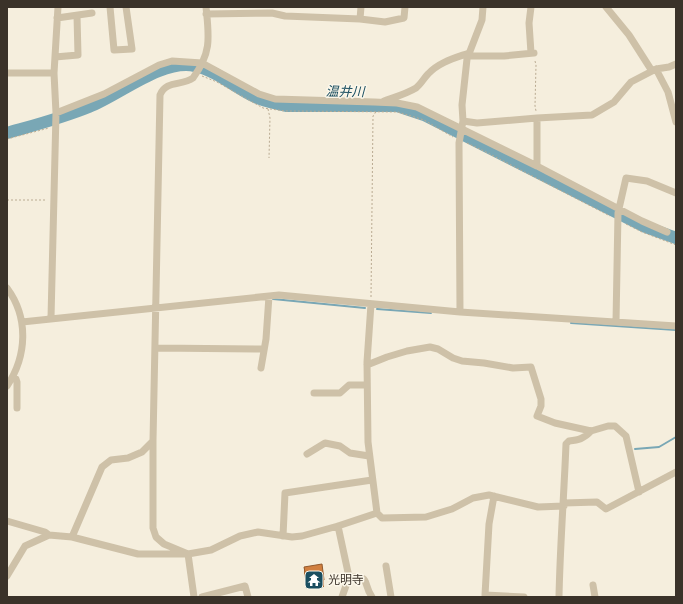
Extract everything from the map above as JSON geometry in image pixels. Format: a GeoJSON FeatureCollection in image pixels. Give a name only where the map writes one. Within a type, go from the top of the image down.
{"type":"FeatureCollection","features":[{"type":"Feature","properties":{"kind":"street"},"geometry":{"type":"LineString","coordinates":[[51,318],[56,114],[54,73],[58,7]]}},
{"type":"Feature","properties":{"kind":"street"},"geometry":{"type":"LineString","coordinates":[[110,7],[114,50],[132,49],[126,7]]}},
{"type":"Feature","properties":{"kind":"street"},"geometry":{"type":"LineString","coordinates":[[360,19],[361,7]]}},
{"type":"Feature","properties":{"kind":"street"},"geometry":{"type":"LineString","coordinates":[[188,554],[164,544],[156,537],[153,528],[153,441],[160,95],[165,87],[190,80],[197,73],[202,64],[208,47],[206,11],[272,10],[285,16],[360,19],[384,22],[404,18],[405,7]]}},
{"type":"Feature","properties":{"kind":"street"},"geometry":{"type":"LineString","coordinates":[[460,312],[462,105],[469,55],[482,20],[483,7]]}},
{"type":"Feature","properties":{"kind":"street"},"geometry":{"type":"LineString","coordinates":[[382,102],[410,91],[418,86],[428,74],[438,66],[452,59],[469,55],[504,56],[533,53],[529,24],[530,7]]}},
{"type":"Feature","properties":{"kind":"street"},"geometry":{"type":"LineString","coordinates":[[606,7],[654,70],[668,92],[676,122]]}},
{"type":"Feature","properties":{"kind":"street"},"geometry":{"type":"LineString","coordinates":[[57,18],[92,13]]}},
{"type":"Feature","properties":{"kind":"street"},"geometry":{"type":"LineString","coordinates":[[55,57],[78,55],[77,16]]}},
{"type":"Feature","properties":{"kind":"street"},"geometry":{"type":"LineString","coordinates":[[56,114],[104,94],[159,65],[172,61],[202,64],[259,94],[275,100],[382,102],[398,103],[417,107],[461,131],[537,166],[642,221],[667,232]]}},
{"type":"Feature","properties":{"kind":"street"},"geometry":{"type":"LineString","coordinates":[[461,131],[476,123],[592,115],[614,102],[631,82],[654,70],[676,64]]}},
{"type":"Feature","properties":{"kind":"street"},"geometry":{"type":"LineString","coordinates":[[7,73],[54,73]]}},
{"type":"Feature","properties":{"kind":"street"},"geometry":{"type":"LineString","coordinates":[[537,118],[537,166]]}},
{"type":"Feature","properties":{"kind":"street"},"geometry":{"type":"LineString","coordinates":[[616,322],[618,208],[626,178],[647,181],[676,193]]}},
{"type":"Feature","properties":{"kind":"street"},"geometry":{"type":"LineString","coordinates":[[7,288],[15,301],[22,322],[23,345],[21,356],[13,377],[7,386]]}},
{"type":"Feature","properties":{"kind":"street"},"geometry":{"type":"LineString","coordinates":[[22,322],[279,295],[460,312],[676,326]]}},
{"type":"Feature","properties":{"kind":"street"},"geometry":{"type":"LineString","coordinates":[[261,368],[269,296]]}},
{"type":"Feature","properties":{"kind":"street"},"geometry":{"type":"LineString","coordinates":[[371,304],[367,365],[368,442],[377,513],[382,518],[426,517],[452,509],[473,498],[489,495],[538,507],[597,502],[606,509],[622,502],[676,472]]}},
{"type":"Feature","properties":{"kind":"street"},"geometry":{"type":"LineString","coordinates":[[367,365],[407,351],[430,347],[438,349],[462,362],[484,363],[513,368],[531,367],[541,399],[541,406],[536,416],[555,423],[591,431],[608,426],[615,426],[626,436],[639,492]]}},
{"type":"Feature","properties":{"kind":"street"},"geometry":{"type":"LineString","coordinates":[[156,348],[264,349]]}},
{"type":"Feature","properties":{"kind":"street"},"geometry":{"type":"LineString","coordinates":[[13,377],[17,382],[17,408]]}},
{"type":"Feature","properties":{"kind":"street"},"geometry":{"type":"LineString","coordinates":[[314,393],[340,393],[349,385],[367,385]]}},
{"type":"Feature","properties":{"kind":"street"},"geometry":{"type":"LineString","coordinates":[[559,597],[566,444],[569,441],[587,436],[591,431]]}},
{"type":"Feature","properties":{"kind":"street"},"geometry":{"type":"LineString","coordinates":[[72,538],[102,467],[111,460],[128,458],[142,452],[153,441]]}},
{"type":"Feature","properties":{"kind":"street"},"geometry":{"type":"LineString","coordinates":[[307,454],[325,443],[340,446],[350,453],[369,456]]}},
{"type":"Feature","properties":{"kind":"street"},"geometry":{"type":"LineString","coordinates":[[283,536],[285,493],[372,480]]}},
{"type":"Feature","properties":{"kind":"street"},"geometry":{"type":"LineString","coordinates":[[494,496],[489,524],[485,595],[524,597]]}},
{"type":"Feature","properties":{"kind":"street"},"geometry":{"type":"LineString","coordinates":[[7,521],[45,532],[48,535],[72,538],[138,554],[188,554],[211,550],[240,536],[258,532],[292,537],[302,536],[377,513]]}},
{"type":"Feature","properties":{"kind":"street"},"geometry":{"type":"LineString","coordinates":[[338,526],[349,577],[342,597]]}},
{"type":"Feature","properties":{"kind":"street"},"geometry":{"type":"LineString","coordinates":[[7,576],[25,546],[48,535]]}},
{"type":"Feature","properties":{"kind":"street"},"geometry":{"type":"LineString","coordinates":[[188,554],[194,597]]}},
{"type":"Feature","properties":{"kind":"street"},"geometry":{"type":"LineString","coordinates":[[386,566],[390,597]]}},
{"type":"Feature","properties":{"kind":"street"},"geometry":{"type":"LineString","coordinates":[[349,577],[360,577],[364,579],[368,586],[368,592],[372,597]]}},
{"type":"Feature","properties":{"kind":"street"},"geometry":{"type":"LineString","coordinates":[[593,585],[595,597]]}},
{"type":"Feature","properties":{"kind":"street"},"geometry":{"type":"LineString","coordinates":[[202,597],[245,586],[248,597]]}},
{"type":"Feature","properties":{"kind":"path"},"geometry":{"type":"LineString","coordinates":[[533,53],[536,65],[535,106],[537,118]]}},
{"type":"Feature","properties":{"kind":"path"},"geometry":{"type":"LineString","coordinates":[[197,73],[217,82],[258,106],[285,110],[398,112],[461,131],[484,151],[642,232],[676,244]]}},
{"type":"Feature","properties":{"kind":"path"},"geometry":{"type":"LineString","coordinates":[[268,108],[270,118],[269,158]]}},
{"type":"Feature","properties":{"kind":"path"},"geometry":{"type":"LineString","coordinates":[[371,304],[373,116],[376,111]]}},
{"type":"Feature","properties":{"kind":"path"},"geometry":{"type":"LineString","coordinates":[[7,139],[55,125]]}},
{"type":"Feature","properties":{"kind":"path"},"geometry":{"type":"LineString","coordinates":[[7,200],[53,201]]}},
{"type":"Feature","properties":{"kind":"building"},"geometry":{"type":"Polygon","coordinates":[[[322,564],[324,580],[307,583],[304,567],[322,564]]]}},
{"type":"Feature","properties":{"kind":"waterway","name":"温井川"},"geometry":{"type":"LineString","coordinates":[[7,133],[59,118],[89,107],[101,102],[141,79],[168,68],[182,65],[195,66],[203,68],[249,94],[268,102],[287,106],[397,106],[424,115],[643,226],[676,238]]}},
{"type":"Feature","properties":{"kind":"waterway"},"geometry":{"type":"LineString","coordinates":[[273,299],[365,308]]}},
{"type":"Feature","properties":{"kind":"waterway"},"geometry":{"type":"LineString","coordinates":[[377,309],[431,313]]}},
{"type":"Feature","properties":{"kind":"waterway"},"geometry":{"type":"LineString","coordinates":[[571,323],[676,330]]}},
{"type":"Feature","properties":{"kind":"waterway"},"geometry":{"type":"LineString","coordinates":[[635,449],[659,447],[676,437]]}},
{"type":"Feature","properties":{"kind":"place","name":"光明寺"},"geometry":{"type":"Point","coordinates":[314,580]}}]}
